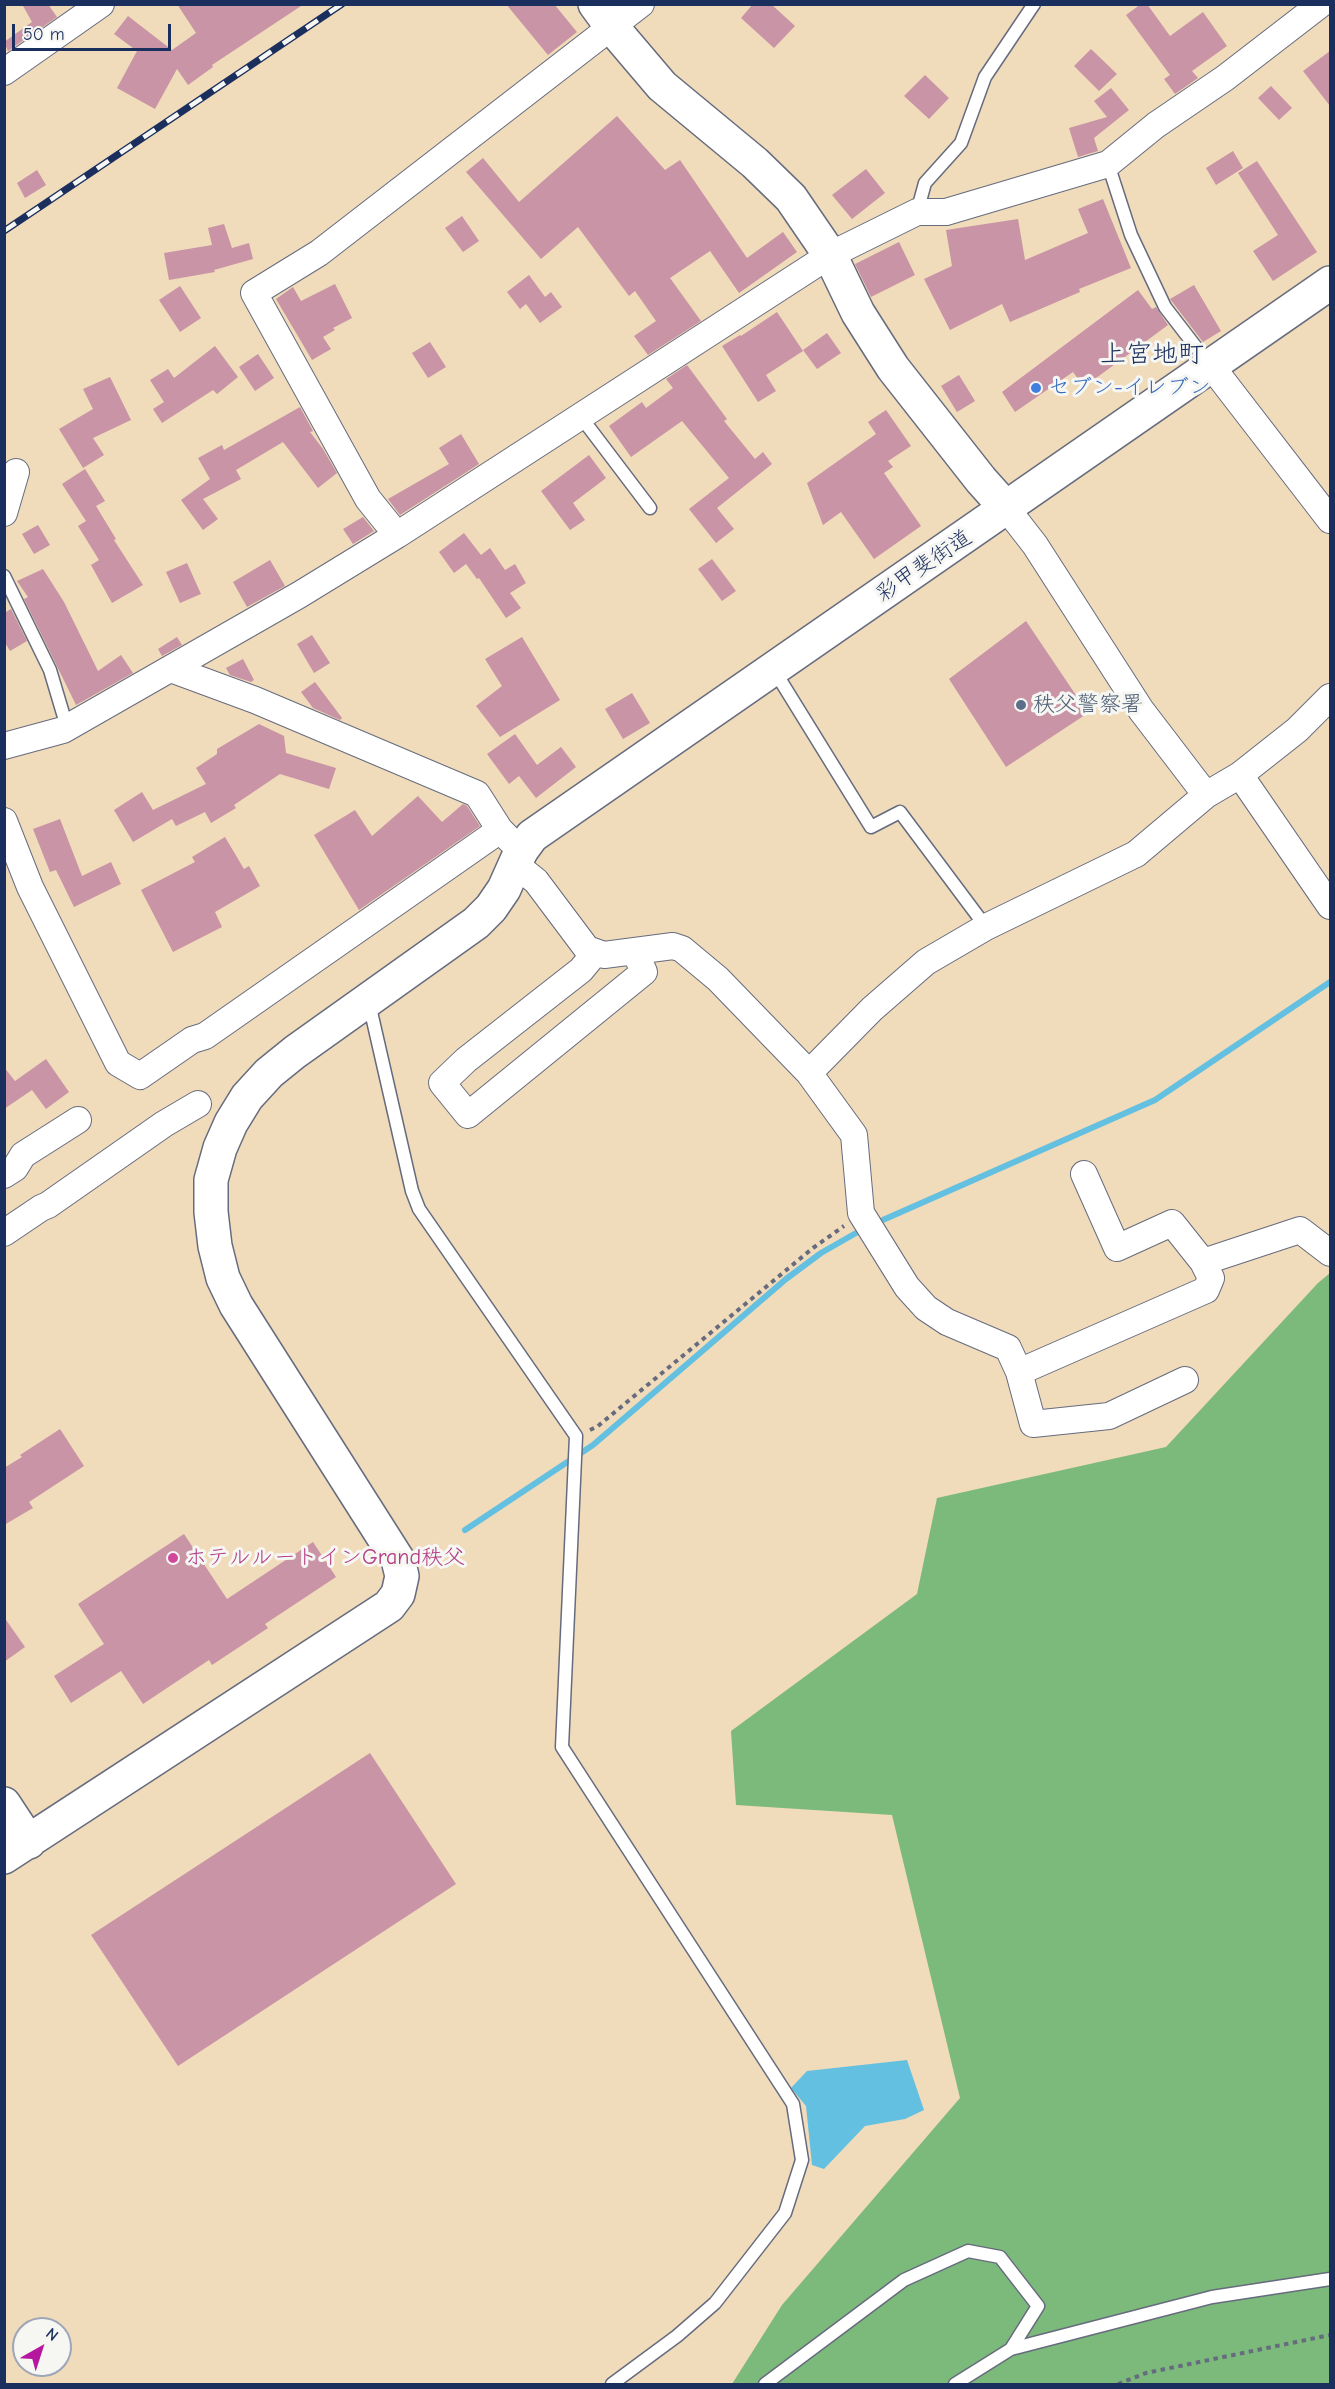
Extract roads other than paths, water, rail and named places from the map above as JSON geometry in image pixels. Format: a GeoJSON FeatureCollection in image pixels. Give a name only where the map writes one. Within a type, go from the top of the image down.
{"type":"FeatureCollection","features":[{"type":"Feature","properties":{"kind":"main road"},"geometry":{"type":"LineString","coordinates":[[603,15],[662,86],[755,163],[791,198],[830,255],[858,313],[893,368],[981,480],[1007,509]]}},
{"type":"Feature","properties":{"kind":"main road","name":"彩甲斐街道"},"geometry":{"type":"LineString","coordinates":[[17,1849],[389,1606],[398,1594],[402,1576],[398,1560],[236,1305],[223,1278],[215,1246],[211,1212],[211,1180],[219,1148],[247,1097],[270,1072],[294,1052],[476,923],[491,908],[504,889],[512,849],[1007,509],[1330,283]]}},
{"type":"Feature","properties":{"kind":"main road"},"geometry":{"type":"LineString","coordinates":[[4,1804],[17,1849]]}},
{"type":"Feature","properties":{"kind":"street"},"geometry":{"type":"LineString","coordinates":[[4,72],[100,4]]}},
{"type":"Feature","properties":{"kind":"street"},"geometry":{"type":"LineString","coordinates":[[397,535],[368,499],[254,293],[319,253],[603,15],[641,4]]}},
{"type":"Feature","properties":{"kind":"street"},"geometry":{"type":"LineString","coordinates":[[4,746],[67,727],[171,669],[397,535],[830,255],[917,212],[946,212],[1108,164],[1156,125],[1225,78],[1321,4]]}},
{"type":"Feature","properties":{"kind":"street"},"geometry":{"type":"LineString","coordinates":[[1212,367],[1330,520]]}},
{"type":"Feature","properties":{"kind":"street"},"geometry":{"type":"LineString","coordinates":[[4,513],[16,472]]}},
{"type":"Feature","properties":{"kind":"street"},"geometry":{"type":"LineString","coordinates":[[1007,509],[1035,545],[1141,710],[1206,795]]}},
{"type":"Feature","properties":{"kind":"street"},"geometry":{"type":"LineString","coordinates":[[171,669],[255,700],[477,794],[512,849],[581,944],[595,953],[635,952],[665,946],[682,949],[718,979],[809,1073],[854,1135],[861,1213],[907,1287],[926,1308],[947,1322],[1008,1348],[1019,1372],[1033,1424],[1109,1416],[1185,1380]]}},
{"type":"Feature","properties":{"kind":"street"},"geometry":{"type":"LineString","coordinates":[[809,1073],[872,1009],[926,962],[986,927],[1136,854],[1206,795],[1240,775],[1297,730],[1330,697]]}},
{"type":"Feature","properties":{"kind":"street"},"geometry":{"type":"LineString","coordinates":[[1240,775],[1330,906]]}},
{"type":"Feature","properties":{"kind":"street"},"geometry":{"type":"LineString","coordinates":[[4,821],[30,887],[118,1063],[140,1076],[192,1040],[205,1036],[512,849]]}},
{"type":"Feature","properties":{"kind":"street"},"geometry":{"type":"LineString","coordinates":[[595,953],[581,970],[466,1059],[442,1083],[468,1114],[644,972],[635,952]]}},
{"type":"Feature","properties":{"kind":"street"},"geometry":{"type":"LineString","coordinates":[[4,1233],[164,1124],[198,1104]]}},
{"type":"Feature","properties":{"kind":"street"},"geometry":{"type":"LineString","coordinates":[[4,1175],[15,1168],[23,1155],[78,1120]]}},
{"type":"Feature","properties":{"kind":"street"},"geometry":{"type":"LineString","coordinates":[[1019,1372],[1206,1290],[1211,1278],[1203,1262],[1172,1223],[1117,1248],[1084,1174]]}},
{"type":"Feature","properties":{"kind":"street"},"geometry":{"type":"LineString","coordinates":[[1203,1262],[1300,1230],[1330,1253]]}},
{"type":"Feature","properties":{"kind":"lane"},"geometry":{"type":"LineString","coordinates":[[917,212],[925,183],[961,143],[985,77],[1034,4]]}},
{"type":"Feature","properties":{"kind":"lane"},"geometry":{"type":"LineString","coordinates":[[1108,164],[1131,235],[1165,307],[1212,367]]}},
{"type":"Feature","properties":{"kind":"lane"},"geometry":{"type":"LineString","coordinates":[[581,417],[650,508]]}},
{"type":"Feature","properties":{"kind":"lane"},"geometry":{"type":"LineString","coordinates":[[4,576],[50,670],[67,727]]}},
{"type":"Feature","properties":{"kind":"lane"},"geometry":{"type":"LineString","coordinates":[[774,669],[872,827],[900,812],[986,927]]}},
{"type":"Feature","properties":{"kind":"lane"},"geometry":{"type":"LineString","coordinates":[[368,1000],[412,1191],[419,1209],[576,1436],[562,1747],[793,2104],[802,2160],[785,2213],[715,2303],[677,2336],[612,2385]]}},
{"type":"Feature","properties":{"kind":"lane"},"geometry":{"type":"LineString","coordinates":[[765,2385],[904,2280],[968,2251],[1000,2257],[1038,2306],[1011,2349]]}},
{"type":"Feature","properties":{"kind":"lane"},"geometry":{"type":"LineString","coordinates":[[955,2385],[1011,2349],[1212,2297],[1330,2279]]}},
{"type":"Feature","properties":{"kind":"water"},"geometry":{"type":"Polygon","coordinates":[[[907,2060],[924,2110],[905,2119],[865,2126],[824,2169],[812,2165],[806,2106],[791,2088],[807,2071],[907,2060]]]}},
{"type":"Feature","properties":{"kind":"waterway"},"geometry":{"type":"LineString","coordinates":[[876,1223],[1155,1100],[1330,982]]}},
{"type":"Feature","properties":{"kind":"waterway"},"geometry":{"type":"LineString","coordinates":[[465,1530],[593,1445],[786,1279],[821,1253],[863,1229]]}},
{"type":"Feature","properties":{"kind":"railway"},"geometry":{"type":"LineString","coordinates":[[4,231],[342,4]]}},
{"type":"Feature","properties":{"kind":"place","name":"セブン-イレブン"},"geometry":{"type":"Point","coordinates":[1036,388]}},
{"type":"Feature","properties":{"kind":"place","name":"秩父警察署"},"geometry":{"type":"Point","coordinates":[1021,705]}},
{"type":"Feature","properties":{"kind":"place","name":"ホテルルートインGrand秩父"},"geometry":{"type":"Point","coordinates":[173,1558]}},
{"type":"Feature","properties":{"kind":"district","name":"上宮地町"},"geometry":{"type":"Point","coordinates":[1152,355]}}]}
